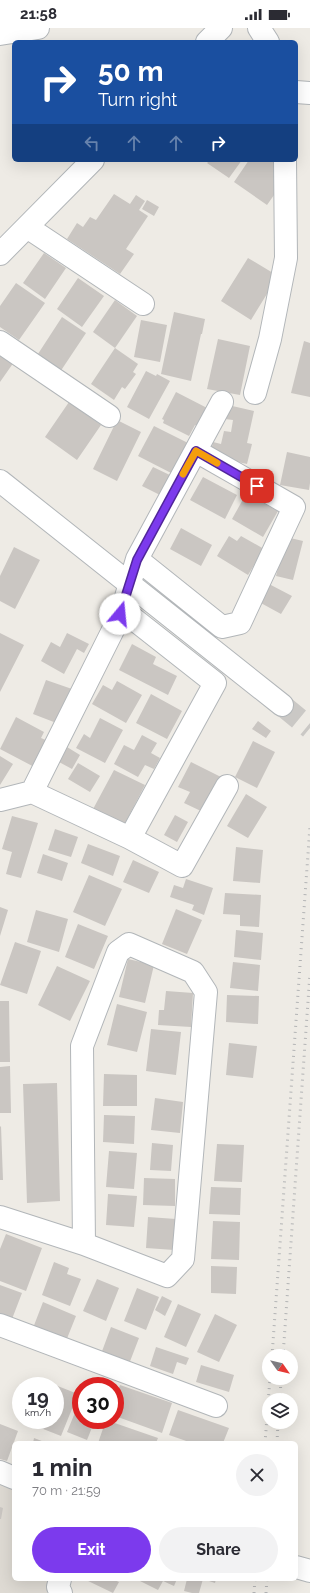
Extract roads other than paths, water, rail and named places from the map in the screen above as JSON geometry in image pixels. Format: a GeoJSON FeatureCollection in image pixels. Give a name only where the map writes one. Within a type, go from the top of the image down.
{"type":"FeatureCollection","features":[{"type":"Feature","properties":{"kind":"street"},"geometry":{"type":"LineString","coordinates":[[0,34],[38,28]]}},
{"type":"Feature","properties":{"kind":"street"},"geometry":{"type":"LineString","coordinates":[[210,40],[221,28]]}},
{"type":"Feature","properties":{"kind":"street"},"geometry":{"type":"LineString","coordinates":[[259,28],[267,40]]}},
{"type":"Feature","properties":{"kind":"street"},"geometry":{"type":"LineString","coordinates":[[298,92],[310,93]]}},
{"type":"Feature","properties":{"kind":"street"},"geometry":{"type":"LineString","coordinates":[[0,254],[91,162]]}},
{"type":"Feature","properties":{"kind":"street"},"geometry":{"type":"LineString","coordinates":[[255,393],[270,339],[286,258],[285,162]]}},
{"type":"Feature","properties":{"kind":"street"},"geometry":{"type":"LineString","coordinates":[[27,227],[143,304]]}},
{"type":"Feature","properties":{"kind":"street"},"geometry":{"type":"LineString","coordinates":[[0,342],[109,416]]}},
{"type":"Feature","properties":{"kind":"street"},"geometry":{"type":"LineString","coordinates":[[32,792],[120,614],[137,560],[222,402]]}},
{"type":"Feature","properties":{"kind":"street"},"geometry":{"type":"LineString","coordinates":[[137,560],[222,627],[240,622],[294,507],[196,451]]}},
{"type":"Feature","properties":{"kind":"street"},"geometry":{"type":"LineString","coordinates":[[0,480],[282,705]]}},
{"type":"Feature","properties":{"kind":"street"},"geometry":{"type":"LineString","coordinates":[[121,609],[215,683],[130,838]]}},
{"type":"Feature","properties":{"kind":"street"},"geometry":{"type":"LineString","coordinates":[[0,800],[32,792],[130,838],[182,866],[227,786]]}},
{"type":"Feature","properties":{"kind":"street"},"geometry":{"type":"LineString","coordinates":[[0,1217],[84,1244],[167,1276],[183,1259],[206,992],[193,972],[129,944],[118,952],[82,1046],[84,1244]]}},
{"type":"Feature","properties":{"kind":"street"},"geometry":{"type":"LineString","coordinates":[[0,1325],[216,1406]]}},
{"type":"Feature","properties":{"kind":"street"},"geometry":{"type":"LineString","coordinates":[[0,1472],[12,1477]]}},
{"type":"Feature","properties":{"kind":"street"},"geometry":{"type":"LineString","coordinates":[[298,1568],[310,1571]]}},
{"type":"Feature","properties":{"kind":"street"},"geometry":{"type":"LineString","coordinates":[[60,1581],[58,1587],[60,1593]]}},
{"type":"Feature","properties":{"kind":"tunnel"},"geometry":{"type":"LineString","coordinates":[[282,705],[310,728]]}},
{"type":"Feature","properties":{"kind":"railway"},"geometry":{"type":"LineString","coordinates":[[273,1349],[310,826]]}},
{"type":"Feature","properties":{"kind":"railway"},"geometry":{"type":"LineString","coordinates":[[283,1349],[310,973]]}},
{"type":"Feature","properties":{"kind":"railway"},"geometry":{"type":"LineString","coordinates":[[265,1441],[269,1385]]}},
{"type":"Feature","properties":{"kind":"railway"},"geometry":{"type":"LineString","coordinates":[[280,1393],[281,1385]]}},
{"type":"Feature","properties":{"kind":"railway"},"geometry":{"type":"LineString","coordinates":[[277,1441],[278,1429]]}},
{"type":"Feature","properties":{"kind":"railway"},"geometry":{"type":"LineString","coordinates":[[254,1593],[255,1581]]}},
{"type":"Feature","properties":{"kind":"railway"},"geometry":{"type":"LineString","coordinates":[[266,1593],[267,1581]]}}]}
